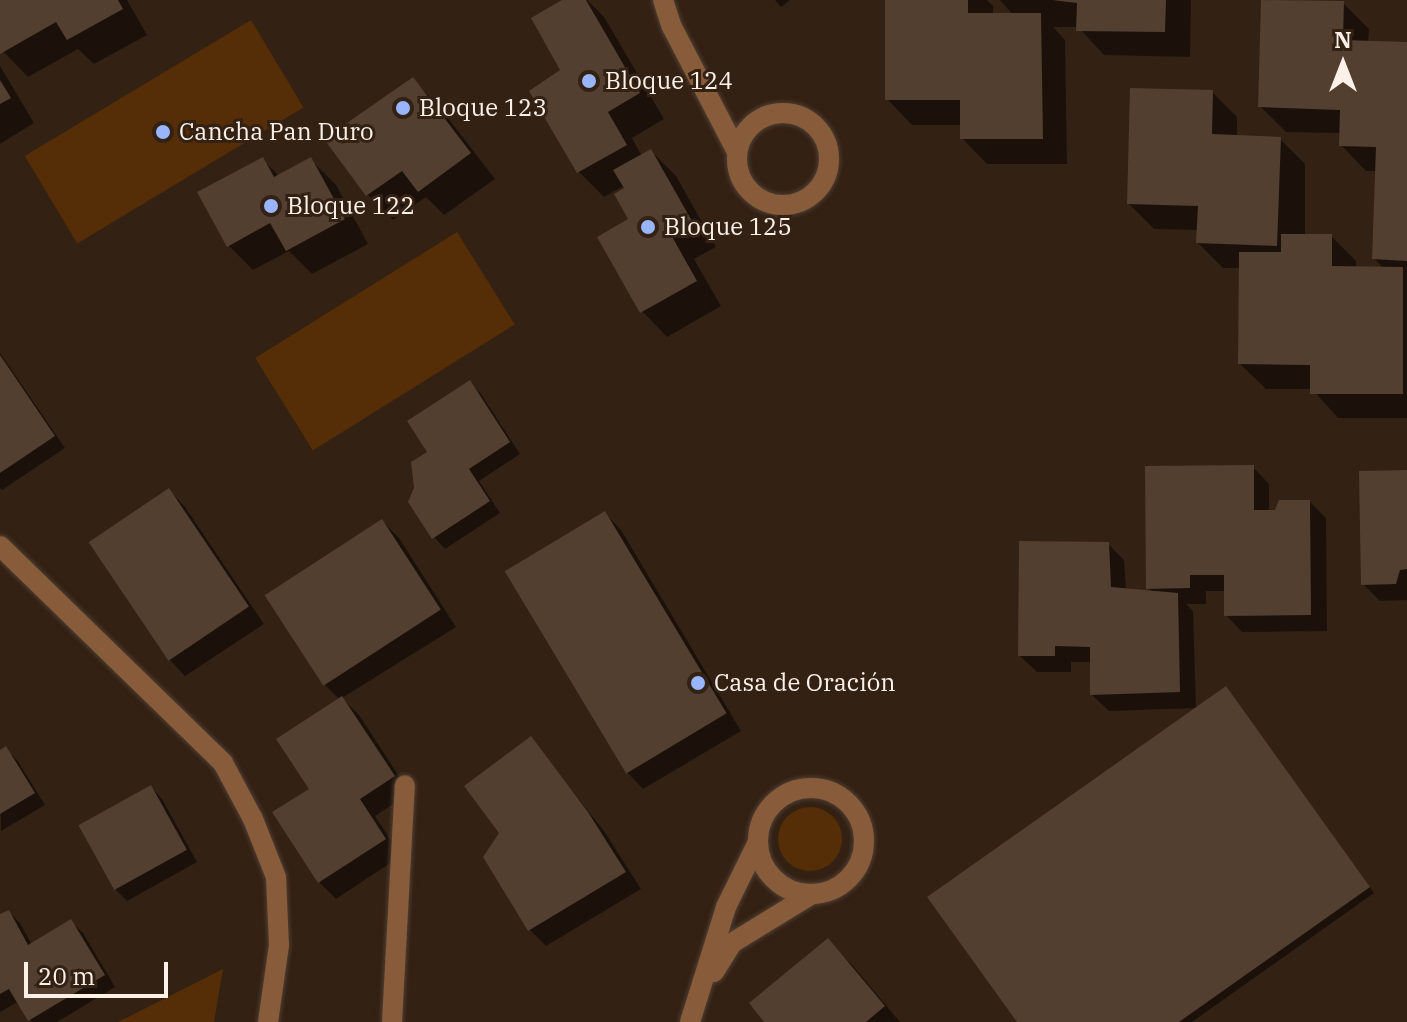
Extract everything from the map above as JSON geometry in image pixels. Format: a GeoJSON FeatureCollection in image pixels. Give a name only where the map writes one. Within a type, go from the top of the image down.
{"type":"FeatureCollection","features":[{"type":"Feature","properties":{"kind":"street"},"geometry":{"type":"LineString","coordinates":[[663,0],[672,27],[737,152],[737,168],[753,194],[783,205],[813,194],[828,167],[823,136],[815,125],[789,113],[761,118],[749,126],[737,152]]}},
{"type":"Feature","properties":{"kind":"street"},"geometry":{"type":"LineString","coordinates":[[0,546],[223,763],[253,819],[276,877],[279,945],[268,1022]]}},
{"type":"Feature","properties":{"kind":"street"},"geometry":{"type":"LineString","coordinates":[[392,1022],[405,785]]}},
{"type":"Feature","properties":{"kind":"street"},"geometry":{"type":"LineString","coordinates":[[794,790],[829,791],[845,800],[864,831],[864,849],[858,867],[846,881],[831,890],[812,894],[795,892],[768,873],[760,858],[760,825],[768,810],[794,790]]}},
{"type":"Feature","properties":{"kind":"street"},"geometry":{"type":"LineString","coordinates":[[693,1012],[726,907],[758,842]]}},
{"type":"Feature","properties":{"kind":"street"},"geometry":{"type":"LineString","coordinates":[[693,1012],[732,943],[812,894]]}},
{"type":"Feature","properties":{"kind":"shaded area","name":"Cancha Pan Duro"},"geometry":{"type":"Polygon","coordinates":[[[251,20],[304,107],[77,243],[25,156],[251,20]]]}},
{"type":"Feature","properties":{"kind":"shaded area"},"geometry":{"type":"Polygon","coordinates":[[[457,232],[515,324],[313,451],[255,358],[457,232]]]}},
{"type":"Feature","properties":{"kind":"shaded area"},"geometry":{"type":"Polygon","coordinates":[[[810,807],[828,813],[836,821],[842,839],[836,857],[828,865],[810,871],[792,865],[784,857],[778,839],[784,821],[792,813],[810,807]]]}},
{"type":"Feature","properties":{"kind":"shaded area"},"geometry":{"type":"Polygon","coordinates":[[[223,969],[214,1022],[118,1022],[223,969]]]}},
{"type":"Feature","properties":{"kind":"building"},"geometry":{"type":"Polygon","coordinates":[[[0,0],[118,0],[123,9],[67,40],[56,22],[0,54],[0,0]]]}},
{"type":"Feature","properties":{"kind":"building","name":"Bloque 124"},"geometry":{"type":"Polygon","coordinates":[[[562,0],[586,0],[640,93],[608,112],[627,145],[577,173],[529,91],[560,70],[531,18],[562,0]]]}},
{"type":"Feature","properties":{"kind":"building"},"geometry":{"type":"Polygon","coordinates":[[[885,0],[968,0],[968,13],[1041,13],[1043,139],[960,139],[960,100],[885,100],[885,0]]]}},
{"type":"Feature","properties":{"kind":"building"},"geometry":{"type":"Polygon","coordinates":[[[1052,0],[1166,0],[1165,32],[1076,31],[1077,3],[1052,0]]]}},
{"type":"Feature","properties":{"kind":"building"},"geometry":{"type":"Polygon","coordinates":[[[1261,0],[1344,1],[1343,40],[1407,42],[1407,261],[1372,259],[1376,147],[1339,146],[1340,110],[1258,107],[1261,0]]]}},
{"type":"Feature","properties":{"kind":"building","name":"Bloque 123"},"geometry":{"type":"Polygon","coordinates":[[[413,77],[471,153],[418,192],[402,171],[366,196],[324,139],[413,77]]]}},
{"type":"Feature","properties":{"kind":"building"},"geometry":{"type":"Polygon","coordinates":[[[0,80],[11,98],[0,104],[0,80]]]}},
{"type":"Feature","properties":{"kind":"building"},"geometry":{"type":"Polygon","coordinates":[[[1130,88],[1213,90],[1212,134],[1281,137],[1277,246],[1196,243],[1198,206],[1127,204],[1130,88]]]}},
{"type":"Feature","properties":{"kind":"building","name":"Bloque 125"},"geometry":{"type":"Polygon","coordinates":[[[651,149],[692,221],[670,233],[697,281],[640,313],[597,237],[628,219],[614,194],[624,188],[613,170],[651,149]]]}},
{"type":"Feature","properties":{"kind":"building","name":"Bloque 122"},"geometry":{"type":"Polygon","coordinates":[[[263,157],[274,177],[311,157],[345,219],[286,251],[270,223],[227,247],[197,192],[263,157]]]}},
{"type":"Feature","properties":{"kind":"building"},"geometry":{"type":"Polygon","coordinates":[[[1281,234],[1332,234],[1332,266],[1403,267],[1403,394],[1310,394],[1310,365],[1238,364],[1239,252],[1281,252],[1281,234]]]}},
{"type":"Feature","properties":{"kind":"building"},"geometry":{"type":"Polygon","coordinates":[[[0,355],[55,436],[0,473],[0,355]]]}},
{"type":"Feature","properties":{"kind":"building"},"geometry":{"type":"Polygon","coordinates":[[[470,380],[510,442],[469,469],[490,501],[432,539],[408,502],[414,488],[411,462],[427,452],[407,421],[470,380]]]}},
{"type":"Feature","properties":{"kind":"building"},"geometry":{"type":"Polygon","coordinates":[[[1254,465],[1254,510],[1275,510],[1279,500],[1310,500],[1311,615],[1224,616],[1224,575],[1190,575],[1190,588],[1146,589],[1145,466],[1254,465]]]}},
{"type":"Feature","properties":{"kind":"building"},"geometry":{"type":"Polygon","coordinates":[[[1407,470],[1407,569],[1400,570],[1396,584],[1361,585],[1359,471],[1407,470]]]}},
{"type":"Feature","properties":{"kind":"building"},"geometry":{"type":"Polygon","coordinates":[[[169,488],[249,607],[169,661],[89,542],[169,488]]]}},
{"type":"Feature","properties":{"kind":"building"},"geometry":{"type":"Polygon","coordinates":[[[605,511],[727,713],[626,774],[505,571],[605,511]]]}},
{"type":"Feature","properties":{"kind":"building"},"geometry":{"type":"Polygon","coordinates":[[[382,519],[441,610],[323,686],[265,595],[382,519]]]}},
{"type":"Feature","properties":{"kind":"building"},"geometry":{"type":"Polygon","coordinates":[[[1019,541],[1109,542],[1111,587],[1178,593],[1180,692],[1090,695],[1090,647],[1055,646],[1055,656],[1018,656],[1019,541]]]}},
{"type":"Feature","properties":{"kind":"building"},"geometry":{"type":"Polygon","coordinates":[[[1226,686],[1370,887],[1179,1022],[1017,1022],[927,897],[1226,686]]]}},
{"type":"Feature","properties":{"kind":"building"},"geometry":{"type":"Polygon","coordinates":[[[342,696],[395,776],[360,799],[386,839],[318,883],[272,812],[309,789],[276,739],[342,696]]]}},
{"type":"Feature","properties":{"kind":"building"},"geometry":{"type":"Polygon","coordinates":[[[531,736],[588,812],[626,872],[528,931],[483,857],[499,833],[464,786],[531,736]]]}},
{"type":"Feature","properties":{"kind":"building"},"geometry":{"type":"Polygon","coordinates":[[[6,746],[35,793],[0,814],[0,750],[6,746]]]}},
{"type":"Feature","properties":{"kind":"building"},"geometry":{"type":"Polygon","coordinates":[[[151,785],[187,850],[114,890],[78,825],[151,785]]]}},
{"type":"Feature","properties":{"kind":"building"},"geometry":{"type":"Polygon","coordinates":[[[9,910],[28,945],[71,919],[105,975],[28,1021],[9,989],[0,994],[0,914],[9,910]]]}},
{"type":"Feature","properties":{"kind":"building"},"geometry":{"type":"Polygon","coordinates":[[[828,938],[885,1006],[866,1022],[764,1022],[749,1003],[828,938]]]}},
{"type":"Feature","properties":{"kind":"place","name":"Bloque 124"},"geometry":{"type":"Point","coordinates":[589,81]}},
{"type":"Feature","properties":{"kind":"place","name":"Bloque 123"},"geometry":{"type":"Point","coordinates":[403,108]}},
{"type":"Feature","properties":{"kind":"place","name":"Cancha Pan Duro"},"geometry":{"type":"Point","coordinates":[163,132]}},
{"type":"Feature","properties":{"kind":"place","name":"Bloque 122"},"geometry":{"type":"Point","coordinates":[271,206]}},
{"type":"Feature","properties":{"kind":"place","name":"Bloque 125"},"geometry":{"type":"Point","coordinates":[648,227]}},
{"type":"Feature","properties":{"kind":"place","name":"Casa de Oración"},"geometry":{"type":"Point","coordinates":[698,683]}}]}
